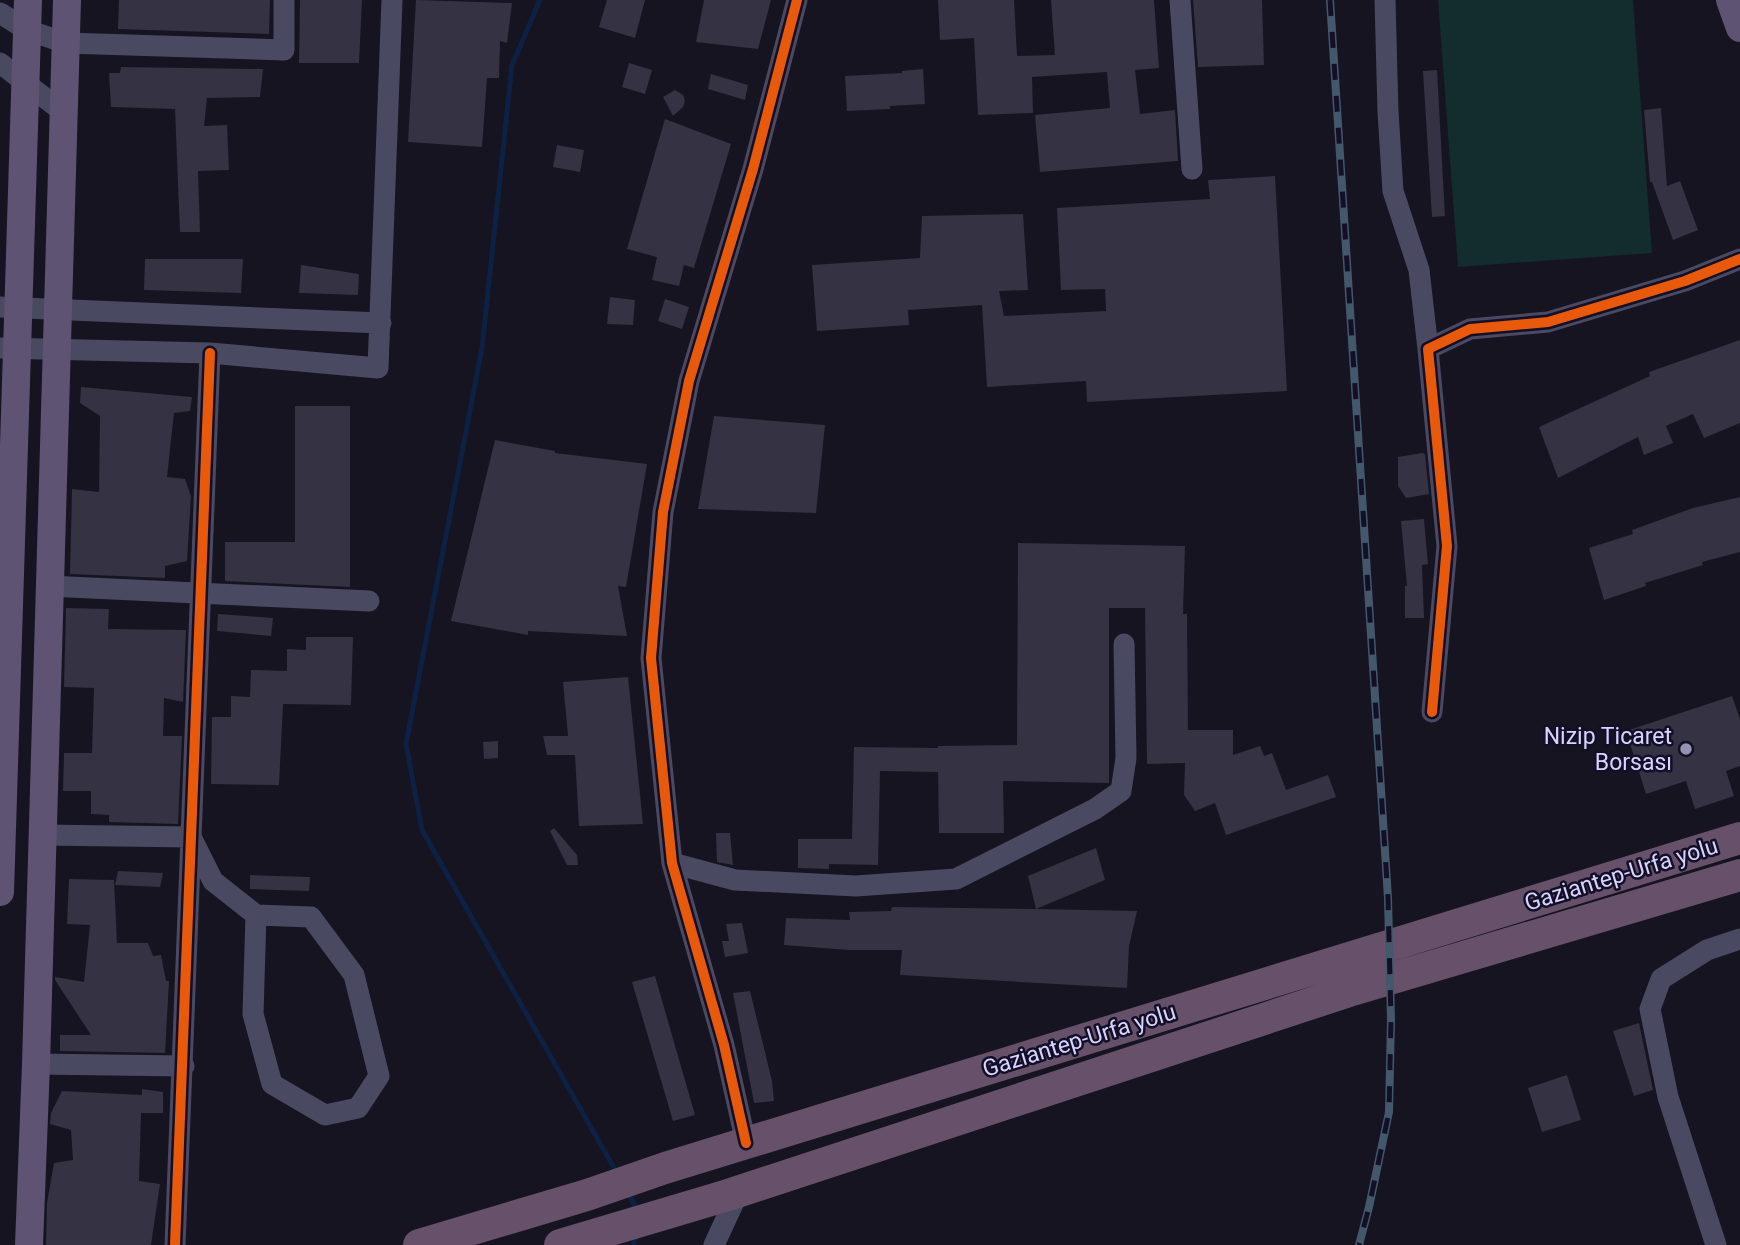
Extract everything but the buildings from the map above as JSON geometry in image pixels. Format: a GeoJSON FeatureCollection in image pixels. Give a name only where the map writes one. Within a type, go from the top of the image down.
{"type":"FeatureCollection","features":[{"type":"Feature","properties":{"kind":"highway","name":"Gaziantep-Urfa yolu"},"geometry":{"type":"LineString","coordinates":[[419,1245],[1740,838]]}},
{"type":"Feature","properties":{"kind":"highway","name":"Gaziantep-Urfa yolu"},"geometry":{"type":"LineString","coordinates":[[561,1245],[739,1191],[1349,991],[1740,875]]}},
{"type":"Feature","properties":{"kind":"main road"},"geometry":{"type":"LineString","coordinates":[[0,892],[9,307],[25,83],[28,0]]}},
{"type":"Feature","properties":{"kind":"main road"},"geometry":{"type":"LineString","coordinates":[[29,1245],[66,0]]}},
{"type":"Feature","properties":{"kind":"main road"},"geometry":{"type":"LineString","coordinates":[[1730,0],[1740,28]]}},
{"type":"Feature","properties":{"kind":"street"},"geometry":{"type":"LineString","coordinates":[[0,13],[27,30],[66,43],[284,50],[284,0]]}},
{"type":"Feature","properties":{"kind":"street"},"geometry":{"type":"LineString","coordinates":[[9,348],[210,354],[378,368],[392,0]]}},
{"type":"Feature","properties":{"kind":"street"},"geometry":{"type":"LineString","coordinates":[[746,1143],[724,1045],[672,863],[651,658],[663,512],[689,381],[753,169],[797,0]]}},
{"type":"Feature","properties":{"kind":"street"},"geometry":{"type":"LineString","coordinates":[[1180,0],[1192,169]]}},
{"type":"Feature","properties":{"kind":"street"},"geometry":{"type":"LineString","coordinates":[[1385,0],[1393,191],[1419,270],[1447,546],[1432,712]]}},
{"type":"Feature","properties":{"kind":"street"},"geometry":{"type":"LineString","coordinates":[[0,63],[64,112]]}},
{"type":"Feature","properties":{"kind":"street"},"geometry":{"type":"LineString","coordinates":[[1428,349],[1470,329],[1548,322],[1685,281],[1740,259]]}},
{"type":"Feature","properties":{"kind":"street"},"geometry":{"type":"LineString","coordinates":[[9,307],[381,323]]}},
{"type":"Feature","properties":{"kind":"street"},"geometry":{"type":"LineString","coordinates":[[175,1245],[210,354]]}},
{"type":"Feature","properties":{"kind":"street"},"geometry":{"type":"LineString","coordinates":[[48,586],[369,601]]}},
{"type":"Feature","properties":{"kind":"street"},"geometry":{"type":"LineString","coordinates":[[672,863],[735,880],[856,886],[956,879],[1095,809],[1121,792],[1126,758],[1124,644]]}},
{"type":"Feature","properties":{"kind":"street"},"geometry":{"type":"LineString","coordinates":[[42,835],[191,836]]}},
{"type":"Feature","properties":{"kind":"street"},"geometry":{"type":"LineString","coordinates":[[191,836],[213,881],[256,915],[311,917],[354,975],[379,1076],[358,1108],[325,1115],[272,1084],[253,1014],[256,915]]}},
{"type":"Feature","properties":{"kind":"street"},"geometry":{"type":"LineString","coordinates":[[1716,1245],[1668,1097],[1650,1009],[1661,979],[1707,950],[1740,939]]}},
{"type":"Feature","properties":{"kind":"street"},"geometry":{"type":"LineString","coordinates":[[36,1064],[184,1066]]}},
{"type":"Feature","properties":{"kind":"street"},"geometry":{"type":"LineString","coordinates":[[714,1245],[739,1191]]}},
{"type":"Feature","properties":{"kind":"green space"},"geometry":{"type":"Polygon","coordinates":[[[1438,0],[1633,0],[1652,253],[1458,267],[1438,0]]]}},
{"type":"Feature","properties":{"kind":"waterway"},"geometry":{"type":"LineString","coordinates":[[540,0],[512,65],[482,348],[406,744],[422,830],[618,1175]]}},
{"type":"Feature","properties":{"kind":"waterway"},"geometry":{"type":"LineString","coordinates":[[628,1193],[638,1212]]}},
{"type":"Feature","properties":{"kind":"waterway"},"geometry":{"type":"LineString","coordinates":[[633,1245],[637,1234]]}},
{"type":"Feature","properties":{"kind":"railway"},"geometry":{"type":"LineString","coordinates":[[1330,0],[1388,898],[1391,1020],[1389,1112],[1359,1245]]}},
{"type":"Feature","properties":{"kind":"cycle path"},"geometry":{"type":"LineString","coordinates":[[746,1143],[724,1045],[672,863],[651,658],[663,512],[689,381],[753,169],[797,0]]}},
{"type":"Feature","properties":{"kind":"cycle path"},"geometry":{"type":"LineString","coordinates":[[1432,712],[1447,546],[1428,349],[1470,329],[1548,322],[1685,281],[1740,259]]}},
{"type":"Feature","properties":{"kind":"cycle path"},"geometry":{"type":"LineString","coordinates":[[175,1245],[210,353]]}},
{"type":"Feature","properties":{"kind":"place","name":"Nizip Ticaret Borsası"},"geometry":{"type":"Point","coordinates":[1686,749]}}]}
